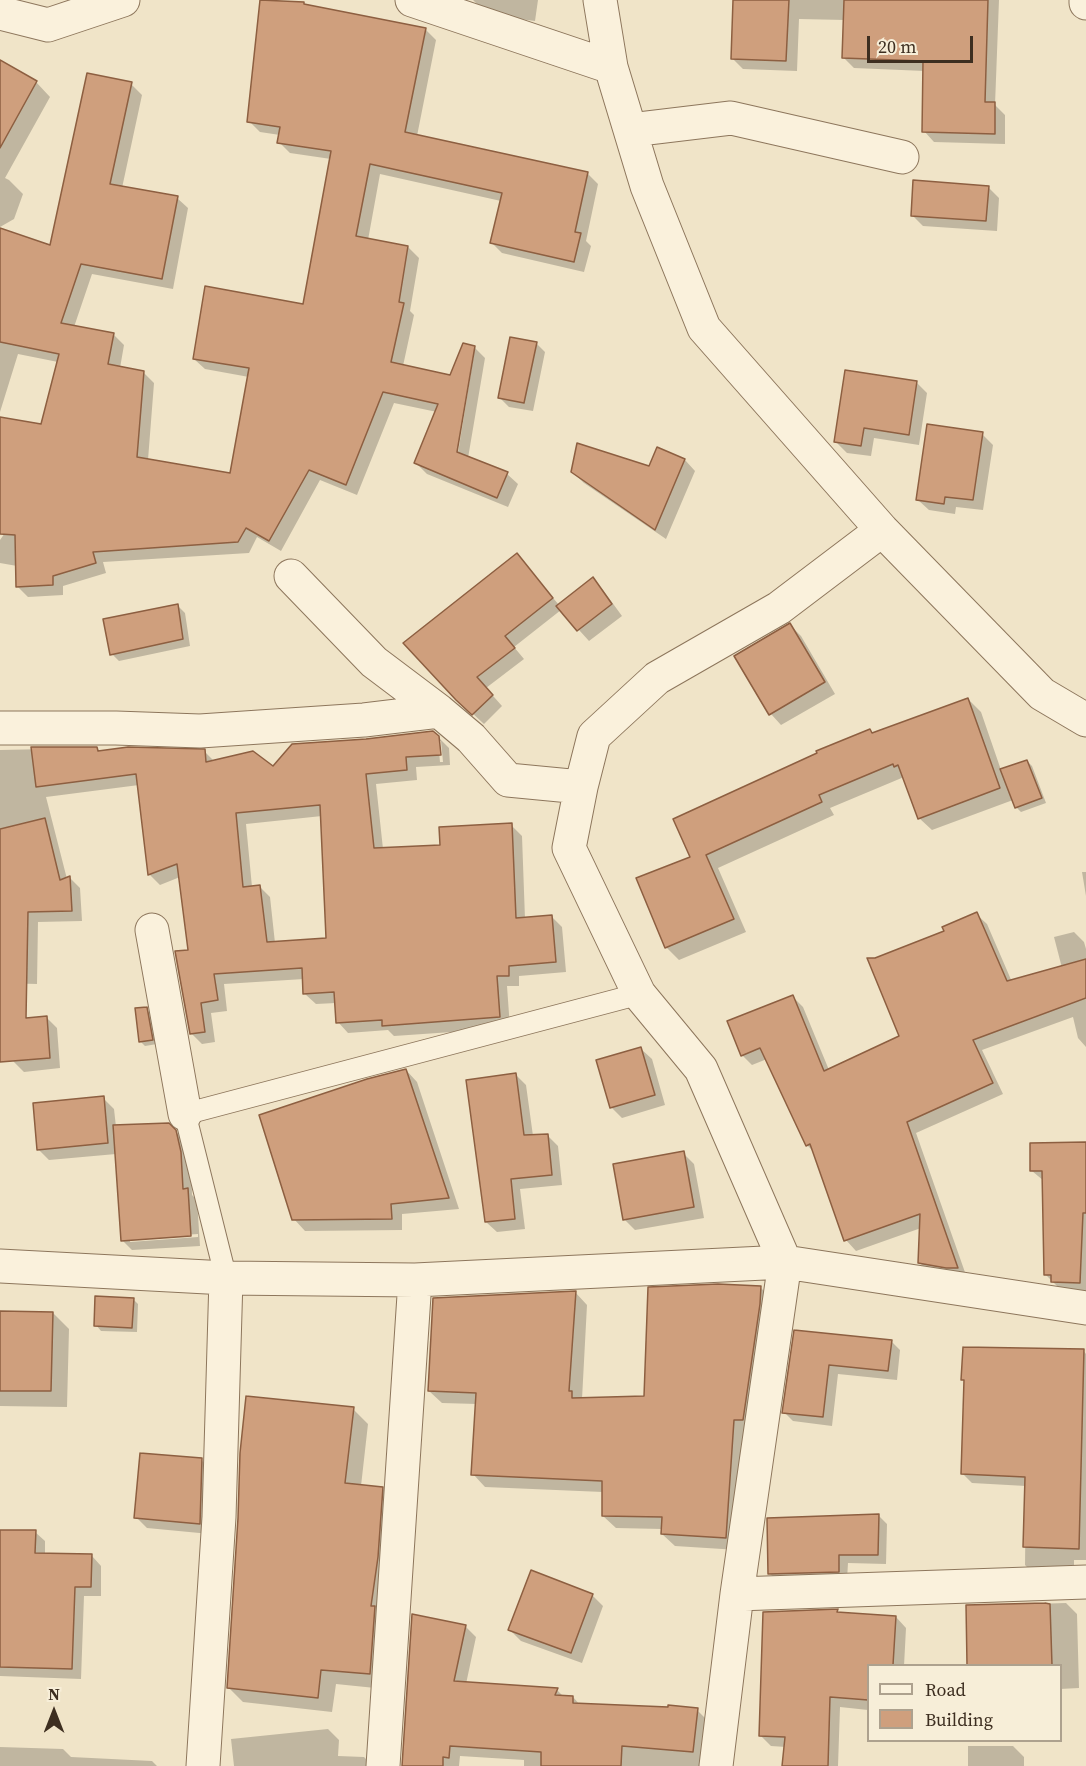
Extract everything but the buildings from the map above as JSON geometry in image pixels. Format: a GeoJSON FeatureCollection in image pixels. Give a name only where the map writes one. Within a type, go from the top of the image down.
{"type":"FeatureCollection","features":[{"type":"Feature","properties":{"kind":"street"},"geometry":{"type":"LineString","coordinates":[[0,13],[48,25],[123,0]]}},
{"type":"Feature","properties":{"kind":"street"},"geometry":{"type":"LineString","coordinates":[[412,0],[611,67]]}},
{"type":"Feature","properties":{"kind":"street"},"geometry":{"type":"LineString","coordinates":[[600,0],[611,67],[647,186],[705,328],[882,530],[1042,694],[1086,720]]}},
{"type":"Feature","properties":{"kind":"street"},"geometry":{"type":"LineString","coordinates":[[631,130],[731,118],[902,157]]}},
{"type":"Feature","properties":{"kind":"street"},"geometry":{"type":"LineString","coordinates":[[716,1766],[737,1594],[785,1262],[701,1069],[639,994],[569,848],[580,787],[594,736],[657,678],[779,608],[882,530]]}},
{"type":"Feature","properties":{"kind":"street"},"geometry":{"type":"LineString","coordinates":[[291,576],[374,662],[471,738],[508,780],[580,787]]}},
{"type":"Feature","properties":{"kind":"street"},"geometry":{"type":"LineString","coordinates":[[0,728],[201,731],[364,720],[439,711]]}},
{"type":"Feature","properties":{"kind":"street"},"geometry":{"type":"LineString","coordinates":[[152,930],[185,1114]]}},
{"type":"Feature","properties":{"kind":"street"},"geometry":{"type":"LineString","coordinates":[[0,1266],[226,1278],[415,1280],[785,1262],[1086,1308]]}},
{"type":"Feature","properties":{"kind":"street"},"geometry":{"type":"LineString","coordinates":[[203,1766],[219,1517],[226,1278]]}},
{"type":"Feature","properties":{"kind":"street"},"geometry":{"type":"LineString","coordinates":[[383,1766],[415,1280]]}},
{"type":"Feature","properties":{"kind":"street"},"geometry":{"type":"LineString","coordinates":[[737,1594],[1086,1582]]}},
{"type":"Feature","properties":{"kind":"lane"},"geometry":{"type":"LineString","coordinates":[[226,1278],[185,1114],[639,994]]}}]}
